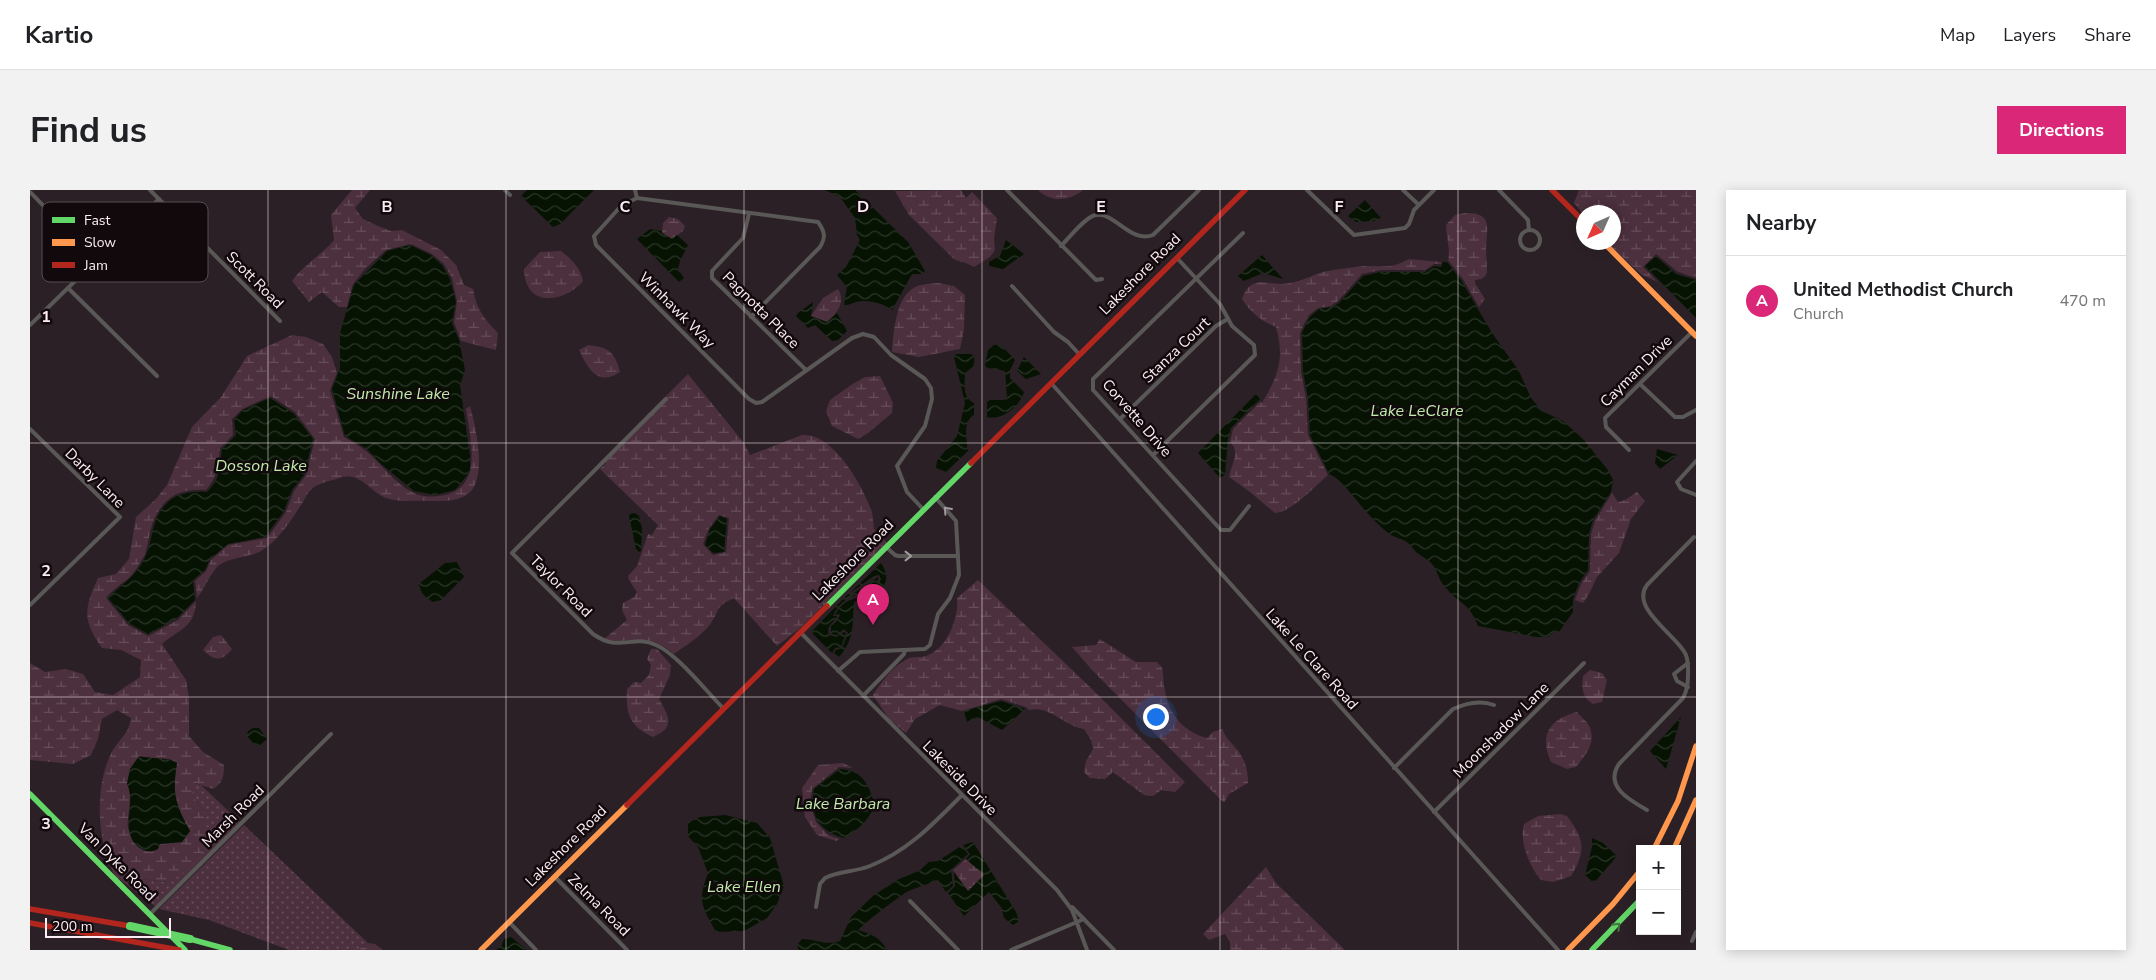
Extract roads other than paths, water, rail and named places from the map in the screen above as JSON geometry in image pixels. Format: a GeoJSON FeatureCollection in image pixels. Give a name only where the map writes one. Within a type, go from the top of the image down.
{"type":"FeatureCollection","features":[{"type":"Feature","properties":{"kind":"main road","name":"Lakeshore Road"},"geometry":{"type":"LineString","coordinates":[[481,950],[1245,190]]}},
{"type":"Feature","properties":{"kind":"main road"},"geometry":{"type":"LineString","coordinates":[[1552,190],[1576,214]]}},
{"type":"Feature","properties":{"kind":"main road"},"geometry":{"type":"LineString","coordinates":[[1611,250],[1694,334]]}},
{"type":"Feature","properties":{"kind":"main road"},"geometry":{"type":"LineString","coordinates":[[1656,845],[1678,801],[1696,746]]}},
{"type":"Feature","properties":{"kind":"main road"},"geometry":{"type":"LineString","coordinates":[[1662,845],[1684,800],[1696,763]]}},
{"type":"Feature","properties":{"kind":"main road","name":"Van Dyke Road"},"geometry":{"type":"LineString","coordinates":[[30,794],[185,950]]}},
{"type":"Feature","properties":{"kind":"main road"},"geometry":{"type":"LineString","coordinates":[[1676,845],[1696,800]]}},
{"type":"Feature","properties":{"kind":"main road"},"geometry":{"type":"LineString","coordinates":[[1568,950],[1613,904],[1636,876]]}},
{"type":"Feature","properties":{"kind":"main road"},"geometry":{"type":"LineString","coordinates":[[1576,942],[1589,934],[1602,922],[1636,884]]}},
{"type":"Feature","properties":{"kind":"main road"},"geometry":{"type":"LineString","coordinates":[[1592,950],[1636,904]]}},
{"type":"Feature","properties":{"kind":"main road"},"geometry":{"type":"LineString","coordinates":[[30,909],[130,926],[230,950]]}},
{"type":"Feature","properties":{"kind":"main road"},"geometry":{"type":"LineString","coordinates":[[30,923],[179,950]]}},
{"type":"Feature","properties":{"kind":"street","name":"Scott Road"},"geometry":{"type":"LineString","coordinates":[[150,190],[162,202]]}},
{"type":"Feature","properties":{"kind":"street"},"geometry":{"type":"LineString","coordinates":[[505,190],[510,195]]}},
{"type":"Feature","properties":{"kind":"street"},"geometry":{"type":"LineString","coordinates":[[635,190],[637,198],[818,222],[824,230],[825,239],[820,247],[752,317]]}},
{"type":"Feature","properties":{"kind":"street"},"geometry":{"type":"LineString","coordinates":[[1007,190],[1096,280],[1102,279]]}},
{"type":"Feature","properties":{"kind":"street"},"geometry":{"type":"LineString","coordinates":[[1061,246],[1089,218],[1097,214],[1140,236],[1147,237],[1153,235],[1198,190]]}},
{"type":"Feature","properties":{"kind":"street"},"geometry":{"type":"LineString","coordinates":[[1307,190],[1354,235],[1405,228],[1409,224],[1412,214],[1434,190]]}},
{"type":"Feature","properties":{"kind":"street"},"geometry":{"type":"LineString","coordinates":[[1403,190],[1419,205]]}},
{"type":"Feature","properties":{"kind":"street"},"geometry":{"type":"LineString","coordinates":[[1502,191],[1508,190]]}},
{"type":"Feature","properties":{"kind":"street"},"geometry":{"type":"LineString","coordinates":[[1502,191],[1528,220],[1530,230]]}},
{"type":"Feature","properties":{"kind":"street"},"geometry":{"type":"LineString","coordinates":[[30,192],[42,204]]}},
{"type":"Feature","properties":{"kind":"street","name":"Winhawk Way"},"geometry":{"type":"LineString","coordinates":[[637,198],[621,206],[598,230],[594,236],[596,244],[749,399],[756,403],[762,402],[852,338],[863,334],[874,337],[892,355],[925,380],[930,388],[932,399],[926,426],[897,466],[907,492],[923,509]]}},
{"type":"Feature","properties":{"kind":"street"},"geometry":{"type":"LineString","coordinates":[[156,202],[159,199]]}},
{"type":"Feature","properties":{"kind":"street","name":"Pagnotta Place"},"geometry":{"type":"LineString","coordinates":[[749,214],[743,238],[712,271],[712,278],[806,370]]}},
{"type":"Feature","properties":{"kind":"street"},"geometry":{"type":"LineString","coordinates":[[1530,230],[1536,232],[1540,240],[1538,246],[1529,250],[1523,247],[1520,241],[1523,232],[1530,230]]}},
{"type":"Feature","properties":{"kind":"street","name":"Corvette Drive"},"geometry":{"type":"LineString","coordinates":[[1243,233],[1093,379],[1094,390],[1221,530],[1230,530],[1249,506]]}},
{"type":"Feature","properties":{"kind":"street","name":"Scott Road"},"geometry":{"type":"LineString","coordinates":[[208,248],[280,321]]}},
{"type":"Feature","properties":{"kind":"street"},"geometry":{"type":"LineString","coordinates":[[1153,455],[1255,354],[1254,345],[1226,320],[1220,304],[1176,257]]}},
{"type":"Feature","properties":{"kind":"street"},"geometry":{"type":"LineString","coordinates":[[30,325],[74,282]]}},
{"type":"Feature","properties":{"kind":"street"},"geometry":{"type":"LineString","coordinates":[[1012,286],[1054,332],[1068,342],[1079,354]]}},
{"type":"Feature","properties":{"kind":"street"},"geometry":{"type":"LineString","coordinates":[[68,288],[156,376]]}},
{"type":"Feature","properties":{"kind":"street","name":"Stanza Court"},"geometry":{"type":"LineString","coordinates":[[1120,419],[1216,326],[1226,320]]}},
{"type":"Feature","properties":{"kind":"street","name":"Cayman Drive"},"geometry":{"type":"LineString","coordinates":[[1629,450],[1606,427],[1605,418],[1694,334]]}},
{"type":"Feature","properties":{"kind":"street","name":"Lake Le Clare Road"},"geometry":{"type":"LineString","coordinates":[[1051,383],[1558,950]]}},
{"type":"Feature","properties":{"kind":"street"},"geometry":{"type":"LineString","coordinates":[[1640,384],[1675,416],[1683,417],[1696,410]]}},
{"type":"Feature","properties":{"kind":"street","name":"Taylor Road"},"geometry":{"type":"LineString","coordinates":[[666,400],[512,553],[593,634],[604,642],[614,644],[641,641],[656,644],[671,655],[723,708]]}},
{"type":"Feature","properties":{"kind":"street","name":"Darby Lane"},"geometry":{"type":"LineString","coordinates":[[30,429],[120,517],[30,605]]}},
{"type":"Feature","properties":{"kind":"street"},"geometry":{"type":"LineString","coordinates":[[1696,461],[1677,482],[1681,489],[1696,495]]}},
{"type":"Feature","properties":{"kind":"street"},"geometry":{"type":"LineString","coordinates":[[838,671],[860,652],[925,649],[930,645],[938,614],[950,598],[958,580],[957,524],[935,497]]}},
{"type":"Feature","properties":{"kind":"street"},"geometry":{"type":"LineString","coordinates":[[1646,810],[1629,800],[1619,790],[1614,781],[1615,770],[1681,702],[1688,687],[1688,662],[1682,649],[1645,607],[1642,597],[1647,585],[1695,535]]}},
{"type":"Feature","properties":{"kind":"street"},"geometry":{"type":"LineString","coordinates":[[886,547],[898,556],[958,556]]}},
{"type":"Feature","properties":{"kind":"street","name":"Lakeside Drive"},"geometry":{"type":"LineString","coordinates":[[801,633],[1065,901],[1077,921],[1087,950]]}},
{"type":"Feature","properties":{"kind":"street"},"geometry":{"type":"LineString","coordinates":[[862,696],[904,654],[905,650]]}},
{"type":"Feature","properties":{"kind":"street"},"geometry":{"type":"LineString","coordinates":[[1688,662],[1674,674],[1677,680],[1688,687]]}},
{"type":"Feature","properties":{"kind":"street","name":"Moonshadow Lane"},"geometry":{"type":"LineString","coordinates":[[1434,812],[1584,663]]}},
{"type":"Feature","properties":{"kind":"street"},"geometry":{"type":"LineString","coordinates":[[1394,768],[1453,709],[1463,704],[1487,702],[1494,705]]}},
{"type":"Feature","properties":{"kind":"street","name":"Marsh Road"},"geometry":{"type":"LineString","coordinates":[[150,914],[331,734]]}},
{"type":"Feature","properties":{"kind":"street"},"geometry":{"type":"LineString","coordinates":[[816,907],[820,884],[825,878],[868,867],[898,853],[921,836],[961,796]]}},
{"type":"Feature","properties":{"kind":"street","name":"Zelma Road"},"geometry":{"type":"LineString","coordinates":[[555,877],[627,950]]}},
{"type":"Feature","properties":{"kind":"street"},"geometry":{"type":"LineString","coordinates":[[910,901],[958,950]]}},
{"type":"Feature","properties":{"kind":"street"},"geometry":{"type":"LineString","coordinates":[[1065,901],[1114,950]]}},
{"type":"Feature","properties":{"kind":"street"},"geometry":{"type":"LineString","coordinates":[[1011,950],[1084,919]]}},
{"type":"Feature","properties":{"kind":"street"},"geometry":{"type":"LineString","coordinates":[[509,922],[536,950]]}},
{"type":"Feature","properties":{"kind":"street"},"geometry":{"type":"LineString","coordinates":[[1692,941],[1696,932]]}},
{"type":"Feature","properties":{"kind":"water"},"geometry":{"type":"Polygon","coordinates":[[[527,190],[594,190],[560,224],[553,227],[523,198],[522,195],[527,190]]]}},
{"type":"Feature","properties":{"kind":"water"},"geometry":{"type":"Polygon","coordinates":[[[825,190],[855,190],[908,242],[925,271],[923,274],[912,274],[892,310],[884,305],[870,301],[860,301],[844,305],[847,287],[837,275],[846,267],[860,240],[857,235],[855,218],[840,197],[825,190]]]}},
{"type":"Feature","properties":{"kind":"water"},"geometry":{"type":"Polygon","coordinates":[[[1365,200],[1381,218],[1373,221],[1356,222],[1348,216],[1365,200]]]}},
{"type":"Feature","properties":{"kind":"water"},"geometry":{"type":"Polygon","coordinates":[[[650,229],[662,231],[662,233],[672,239],[677,235],[688,245],[678,269],[684,278],[679,282],[637,239],[650,229]]]}},
{"type":"Feature","properties":{"kind":"water"},"geometry":{"type":"Polygon","coordinates":[[[1006,240],[1024,254],[1003,269],[989,266],[989,262],[1000,256],[1006,240]]]}},
{"type":"Feature","properties":{"kind":"water","name":"Sunshine Lake"},"geometry":{"type":"Polygon","coordinates":[[[410,245],[431,255],[442,265],[450,279],[456,302],[452,323],[459,340],[465,370],[460,385],[470,456],[470,472],[455,490],[435,495],[414,491],[381,464],[368,450],[345,436],[332,389],[340,368],[340,333],[354,285],[387,251],[410,245]]]}},
{"type":"Feature","properties":{"kind":"water"},"geometry":{"type":"Polygon","coordinates":[[[1262,255],[1283,279],[1263,273],[1244,281],[1238,276],[1262,255]]]}},
{"type":"Feature","properties":{"kind":"water"},"geometry":{"type":"Polygon","coordinates":[[[1656,256],[1676,274],[1696,280],[1696,318],[1645,266],[1656,256]]]}},
{"type":"Feature","properties":{"kind":"water","name":"Lake LeClare"},"geometry":{"type":"Polygon","coordinates":[[[1443,262],[1447,262],[1461,280],[1492,333],[1519,371],[1531,398],[1542,411],[1563,421],[1584,440],[1608,470],[1613,480],[1611,492],[1593,520],[1589,534],[1588,570],[1579,583],[1573,599],[1573,612],[1559,632],[1555,631],[1548,637],[1536,637],[1478,626],[1468,608],[1440,580],[1432,564],[1406,542],[1384,530],[1340,481],[1329,474],[1310,435],[1308,398],[1303,372],[1302,333],[1310,317],[1319,309],[1332,307],[1339,303],[1363,276],[1380,272],[1425,272],[1434,266],[1441,267],[1443,262]]]}},
{"type":"Feature","properties":{"kind":"water"},"geometry":{"type":"Polygon","coordinates":[[[813,302],[811,316],[827,322],[837,313],[847,331],[838,340],[832,341],[815,325],[808,328],[796,316],[813,302]]]}},
{"type":"Feature","properties":{"kind":"water"},"geometry":{"type":"Polygon","coordinates":[[[995,344],[1003,347],[1015,360],[1010,370],[1010,378],[1024,392],[1019,402],[1010,411],[993,418],[987,417],[987,402],[990,400],[1003,400],[1007,397],[1005,371],[985,366],[988,350],[995,344]]]}},
{"type":"Feature","properties":{"kind":"water"},"geometry":{"type":"Polygon","coordinates":[[[956,354],[971,354],[974,356],[973,366],[965,373],[965,386],[966,394],[974,403],[974,415],[970,418],[967,426],[968,451],[946,472],[936,468],[937,461],[957,436],[965,403],[954,357],[956,354]]]}},
{"type":"Feature","properties":{"kind":"water"},"geometry":{"type":"Polygon","coordinates":[[[1024,357],[1041,374],[1026,379],[1017,371],[1024,357]]]}},
{"type":"Feature","properties":{"kind":"water"},"geometry":{"type":"Polygon","coordinates":[[[1256,394],[1260,399],[1231,428],[1228,438],[1225,475],[1220,478],[1198,453],[1256,394]]]}},
{"type":"Feature","properties":{"kind":"water","name":"Dosson Lake"},"geometry":{"type":"Polygon","coordinates":[[[270,398],[294,414],[313,439],[304,475],[292,490],[284,511],[265,537],[228,544],[210,559],[205,570],[193,580],[195,600],[177,618],[148,634],[129,623],[108,598],[134,574],[143,562],[156,519],[166,504],[179,495],[207,492],[212,487],[219,472],[222,449],[236,435],[234,420],[243,410],[270,398]]]}},
{"type":"Feature","properties":{"kind":"water"},"geometry":{"type":"Polygon","coordinates":[[[1657,449],[1678,455],[1660,469],[1655,463],[1657,449]]]}},
{"type":"Feature","properties":{"kind":"water"},"geometry":{"type":"Polygon","coordinates":[[[635,513],[639,516],[642,529],[641,551],[639,552],[636,549],[629,516],[635,513]]]}},
{"type":"Feature","properties":{"kind":"water"},"geometry":{"type":"Polygon","coordinates":[[[720,516],[727,519],[724,552],[713,553],[705,545],[710,529],[720,516]]]}},
{"type":"Feature","properties":{"kind":"water"},"geometry":{"type":"Polygon","coordinates":[[[457,562],[464,577],[441,600],[433,602],[422,593],[419,584],[445,563],[457,562]]]}},
{"type":"Feature","properties":{"kind":"water"},"geometry":{"type":"Polygon","coordinates":[[[881,563],[886,578],[884,584],[875,593],[854,602],[853,625],[850,638],[839,657],[834,653],[842,648],[848,633],[844,629],[837,635],[831,634],[831,626],[840,615],[835,615],[846,602],[866,595],[877,587],[881,579],[879,575],[874,576],[850,593],[881,563]]]}},
{"type":"Feature","properties":{"kind":"water"},"geometry":{"type":"Polygon","coordinates":[[[878,577],[878,582],[874,588],[849,598],[835,612],[833,616],[837,616],[829,627],[829,635],[836,637],[844,632],[846,633],[841,647],[835,648],[832,653],[811,632],[848,594],[851,595],[878,577]]]}},
{"type":"Feature","properties":{"kind":"water"},"geometry":{"type":"Polygon","coordinates":[[[1001,701],[1025,709],[1002,730],[978,717],[967,722],[964,711],[1001,701]]]}},
{"type":"Feature","properties":{"kind":"water"},"geometry":{"type":"Polygon","coordinates":[[[1681,717],[1666,769],[1650,751],[1681,717]]]}},
{"type":"Feature","properties":{"kind":"water"},"geometry":{"type":"Polygon","coordinates":[[[253,728],[259,728],[267,739],[259,746],[255,745],[247,736],[248,731],[253,728]]]}},
{"type":"Feature","properties":{"kind":"water"},"geometry":{"type":"Polygon","coordinates":[[[139,756],[177,763],[176,798],[190,831],[182,842],[160,844],[158,849],[154,851],[143,850],[135,844],[129,828],[130,792],[127,784],[130,769],[139,756]]]}},
{"type":"Feature","properties":{"kind":"water","name":"Lake Barbara"},"geometry":{"type":"Polygon","coordinates":[[[840,769],[855,773],[864,780],[875,805],[862,824],[844,838],[835,835],[822,826],[813,807],[814,789],[840,769]]]}},
{"type":"Feature","properties":{"kind":"water","name":"Lake Ellen"},"geometry":{"type":"Polygon","coordinates":[[[725,815],[757,823],[770,838],[784,886],[777,904],[767,918],[744,931],[716,932],[704,910],[702,898],[708,873],[698,847],[688,836],[688,823],[700,817],[725,815]]]}},
{"type":"Feature","properties":{"kind":"water"},"geometry":{"type":"Polygon","coordinates":[[[1592,838],[1603,843],[1617,856],[1594,883],[1585,875],[1592,847],[1592,838]]]}},
{"type":"Feature","properties":{"kind":"water"},"geometry":{"type":"Polygon","coordinates":[[[973,842],[1016,912],[1019,921],[1013,925],[1004,918],[1001,907],[989,892],[964,916],[948,893],[955,886],[954,872],[968,891],[984,875],[966,859],[970,854],[963,845],[973,842]]]}},
{"type":"Feature","properties":{"kind":"water"},"geometry":{"type":"Polygon","coordinates":[[[961,846],[968,854],[951,870],[953,886],[946,892],[938,880],[911,890],[887,906],[858,930],[875,937],[887,950],[799,950],[797,945],[802,939],[826,943],[840,941],[851,917],[874,895],[899,879],[919,871],[929,862],[938,861],[961,846]]]}},
{"type":"Feature","properties":{"kind":"water"},"geometry":{"type":"Polygon","coordinates":[[[511,937],[527,950],[496,950],[501,947],[504,939],[511,937]]]}},
{"type":"Feature","properties":{"kind":"place","name":"United Methodist Church"},"geometry":{"type":"Point","coordinates":[873,625]}}]}
